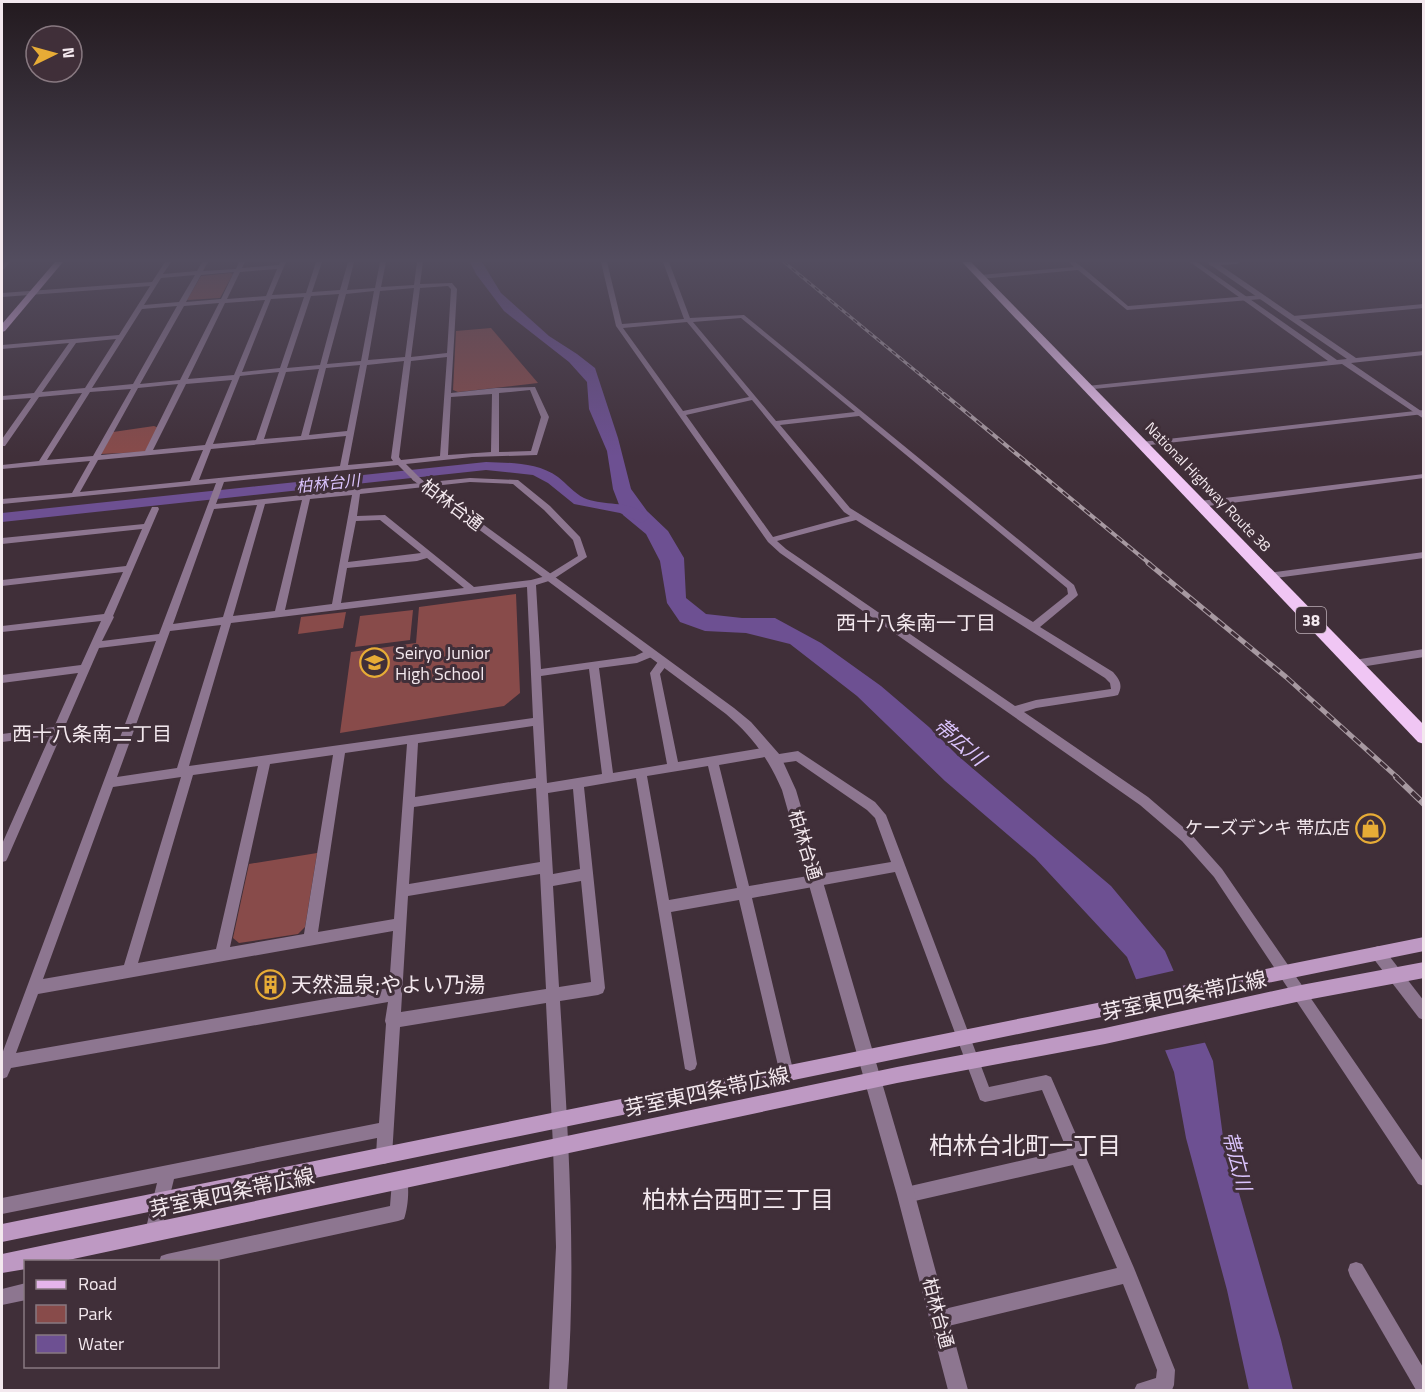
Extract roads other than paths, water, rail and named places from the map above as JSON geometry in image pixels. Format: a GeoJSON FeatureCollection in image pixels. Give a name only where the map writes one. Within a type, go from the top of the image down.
{"type":"FeatureCollection","features":[{"type":"Feature","properties":{"kind":"highway","name":"National Highway Route 38"},"geometry":{"type":"LineString","coordinates":[[1033,327],[1360,663],[1424,737]]}},
{"type":"Feature","properties":{"kind":"highway","name":"National Highway Route 38"},"geometry":{"type":"LineString","coordinates":[[1360,663],[1424,720]]}},
{"type":"Feature","properties":{"kind":"main road","name":"芽室東四条帯広線"},"geometry":{"type":"LineString","coordinates":[[2,1233],[1424,944]]}},
{"type":"Feature","properties":{"kind":"main road","name":"芽室東四条帯広線"},"geometry":{"type":"LineString","coordinates":[[2,1263],[871,1080],[1105,1036],[1301,993],[1424,970]]}},
{"type":"Feature","properties":{"kind":"street"},"geometry":{"type":"LineString","coordinates":[[41,464],[127,327]]}},
{"type":"Feature","properties":{"kind":"street"},"geometry":{"type":"LineString","coordinates":[[75,494],[168,327]]}},
{"type":"Feature","properties":{"kind":"street"},"geometry":{"type":"LineString","coordinates":[[148,453],[211,327]]}},
{"type":"Feature","properties":{"kind":"street"},"geometry":{"type":"LineString","coordinates":[[194,482],[257,327]]}},
{"type":"Feature","properties":{"kind":"street"},"geometry":{"type":"LineString","coordinates":[[259,442],[297,327]]}},
{"type":"Feature","properties":{"kind":"street"},"geometry":{"type":"LineString","coordinates":[[304,438],[334,327]]}},
{"type":"Feature","properties":{"kind":"street"},"geometry":{"type":"LineString","coordinates":[[344,467],[370,327]]}},
{"type":"Feature","properties":{"kind":"street"},"geometry":{"type":"LineString","coordinates":[[399,464],[395,458],[412,327]]}},
{"type":"Feature","properties":{"kind":"street"},"geometry":{"type":"LineString","coordinates":[[444,458],[452,327]]}},
{"type":"Feature","properties":{"kind":"street"},"geometry":{"type":"LineString","coordinates":[[620,327],[771,540],[1144,801],[1186,837],[1218,873],[1424,1178]]}},
{"type":"Feature","properties":{"kind":"street"},"geometry":{"type":"LineString","coordinates":[[694,327],[847,510],[1109,675],[1116,682],[1114,692],[1036,704],[1013,711]]}},
{"type":"Feature","properties":{"kind":"street"},"geometry":{"type":"LineString","coordinates":[[755,327],[1071,587],[1073,595],[1033,627]]}},
{"type":"Feature","properties":{"kind":"street"},"geometry":{"type":"LineString","coordinates":[[1288,327],[1421,414]]}},
{"type":"Feature","properties":{"kind":"street"},"geometry":{"type":"LineString","coordinates":[[1306,327],[1354,360]]}},
{"type":"Feature","properties":{"kind":"street"},"geometry":{"type":"LineString","coordinates":[[2,347],[120,338]]}},
{"type":"Feature","properties":{"kind":"street"},"geometry":{"type":"LineString","coordinates":[[2,444],[74,341]]}},
{"type":"Feature","properties":{"kind":"street"},"geometry":{"type":"LineString","coordinates":[[1091,387],[1424,353]]}},
{"type":"Feature","properties":{"kind":"street"},"geometry":{"type":"LineString","coordinates":[[2,398],[451,355]]}},
{"type":"Feature","properties":{"kind":"street"},"geometry":{"type":"LineString","coordinates":[[2,502],[194,482],[220,483],[344,467],[495,454],[534,453],[545,417],[532,388],[449,394]]}},
{"type":"Feature","properties":{"kind":"street"},"geometry":{"type":"LineString","coordinates":[[495,454],[496,390]]}},
{"type":"Feature","properties":{"kind":"street"},"geometry":{"type":"LineString","coordinates":[[682,414],[753,398]]}},
{"type":"Feature","properties":{"kind":"street"},"geometry":{"type":"LineString","coordinates":[[774,423],[861,414]]}},
{"type":"Feature","properties":{"kind":"street"},"geometry":{"type":"LineString","coordinates":[[1146,443],[1421,414]]}},
{"type":"Feature","properties":{"kind":"street"},"geometry":{"type":"LineString","coordinates":[[2,467],[350,433]]}},
{"type":"Feature","properties":{"kind":"street","name":"柏林台通"},"geometry":{"type":"LineString","coordinates":[[399,464],[747,725],[772,756],[789,790],[816,880],[871,1080],[906,1195],[958,1390]]}},
{"type":"Feature","properties":{"kind":"street"},"geometry":{"type":"LineString","coordinates":[[1205,503],[1424,476]]}},
{"type":"Feature","properties":{"kind":"street"},"geometry":{"type":"LineString","coordinates":[[96,645],[226,620],[531,583],[549,578],[583,557],[577,539],[547,508],[514,482],[420,481],[262,501],[212,504]]}},
{"type":"Feature","properties":{"kind":"street"},"geometry":{"type":"LineString","coordinates":[[3,1067],[220,483]]}},
{"type":"Feature","properties":{"kind":"street"},"geometry":{"type":"LineString","coordinates":[[336,607],[357,490]]}},
{"type":"Feature","properties":{"kind":"street"},"geometry":{"type":"LineString","coordinates":[[279,614],[307,496]]}},
{"type":"Feature","properties":{"kind":"street"},"geometry":{"type":"LineString","coordinates":[[129,970],[186,772],[226,620],[262,501]]}},
{"type":"Feature","properties":{"kind":"street"},"geometry":{"type":"LineString","coordinates":[[2,857],[155,509]]}},
{"type":"Feature","properties":{"kind":"street"},"geometry":{"type":"LineString","coordinates":[[351,519],[382,517],[472,590]]}},
{"type":"Feature","properties":{"kind":"street"},"geometry":{"type":"LineString","coordinates":[[771,540],[856,517]]}},
{"type":"Feature","properties":{"kind":"street"},"geometry":{"type":"LineString","coordinates":[[2,541],[147,526]]}},
{"type":"Feature","properties":{"kind":"street"},"geometry":{"type":"LineString","coordinates":[[344,566],[417,558],[428,554]]}},
{"type":"Feature","properties":{"kind":"street"},"geometry":{"type":"LineString","coordinates":[[1274,575],[1424,555]]}},
{"type":"Feature","properties":{"kind":"street"},"geometry":{"type":"LineString","coordinates":[[2,583],[130,568]]}},
{"type":"Feature","properties":{"kind":"street"},"geometry":{"type":"LineString","coordinates":[[531,583],[561,1146],[564,1247],[558,1390]]}},
{"type":"Feature","properties":{"kind":"street"},"geometry":{"type":"LineString","coordinates":[[2,629],[109,616]]}},
{"type":"Feature","properties":{"kind":"street"},"geometry":{"type":"LineString","coordinates":[[536,673],[638,659],[650,653]]}},
{"type":"Feature","properties":{"kind":"street"},"geometry":{"type":"LineString","coordinates":[[1360,663],[1424,653]]}},
{"type":"Feature","properties":{"kind":"street"},"geometry":{"type":"LineString","coordinates":[[664,662],[656,673],[673,768]]}},
{"type":"Feature","properties":{"kind":"street"},"geometry":{"type":"LineString","coordinates":[[594,665],[608,778]]}},
{"type":"Feature","properties":{"kind":"street"},"geometry":{"type":"LineString","coordinates":[[2,679],[85,668]]}},
{"type":"Feature","properties":{"kind":"street"},"geometry":{"type":"LineString","coordinates":[[108,783],[539,720]]}},
{"type":"Feature","properties":{"kind":"street"},"geometry":{"type":"LineString","coordinates":[[2,738],[57,731]]}},
{"type":"Feature","properties":{"kind":"street"},"geometry":{"type":"LineString","coordinates":[[384,1156],[413,739]]}},
{"type":"Feature","properties":{"kind":"street"},"geometry":{"type":"LineString","coordinates":[[310,938],[340,749]]}},
{"type":"Feature","properties":{"kind":"street"},"geometry":{"type":"LineString","coordinates":[[409,803],[541,785],[578,783],[713,762],[772,756],[798,756],[871,806],[880,815],[985,1095],[1046,1082],[1128,1274],[1166,1370],[1165,1385],[1143,1390]]}},
{"type":"Feature","properties":{"kind":"street"},"geometry":{"type":"LineString","coordinates":[[222,954],[265,760]]}},
{"type":"Feature","properties":{"kind":"street"},"geometry":{"type":"LineString","coordinates":[[713,762],[787,1074]]}},
{"type":"Feature","properties":{"kind":"street"},"geometry":{"type":"LineString","coordinates":[[641,773],[690,1064]]}},
{"type":"Feature","properties":{"kind":"street"},"geometry":{"type":"LineString","coordinates":[[392,1021],[598,988],[578,783]]}},
{"type":"Feature","properties":{"kind":"street"},"geometry":{"type":"LineString","coordinates":[[663,907],[899,866]]}},
{"type":"Feature","properties":{"kind":"street"},"geometry":{"type":"LineString","coordinates":[[402,891],[546,874],[587,874]]}},
{"type":"Feature","properties":{"kind":"street"},"geometry":{"type":"LineString","coordinates":[[33,988],[399,924]]}},
{"type":"Feature","properties":{"kind":"street"},"geometry":{"type":"LineString","coordinates":[[1378,953],[1424,1013]]}},
{"type":"Feature","properties":{"kind":"street"},"geometry":{"type":"LineString","coordinates":[[3,1067],[394,994]]}},
{"type":"Feature","properties":{"kind":"street"},"geometry":{"type":"LineString","coordinates":[[2,1206],[386,1129]]}},
{"type":"Feature","properties":{"kind":"street"},"geometry":{"type":"LineString","coordinates":[[906,1195],[1077,1156]]}},
{"type":"Feature","properties":{"kind":"street"},"geometry":{"type":"LineString","coordinates":[[153,1232],[168,1172]]}},
{"type":"Feature","properties":{"kind":"street"},"geometry":{"type":"LineString","coordinates":[[176,1260],[398,1213],[400,1181]]}},
{"type":"Feature","properties":{"kind":"street"},"geometry":{"type":"LineString","coordinates":[[1356,1270],[1424,1387]]}},
{"type":"Feature","properties":{"kind":"street"},"geometry":{"type":"LineString","coordinates":[[940,1319],[1128,1274]]}},
{"type":"Feature","properties":{"kind":"street"},"geometry":{"type":"LineString","coordinates":[[2,1296],[24,1292]]}},
{"type":"Feature","properties":{"kind":"water"},"geometry":{"type":"Polygon","coordinates":[[[524,327],[539,327],[595,368],[618,438],[631,489],[647,511],[668,531],[684,558],[686,598],[706,614],[742,618],[775,618],[821,643],[881,686],[929,727],[957,755],[1111,886],[1165,951],[1213,1061],[1223,1137],[1293,1390],[1249,1390],[1227,1290],[1186,1138],[1174,1072],[1127,957],[1035,858],[945,781],[857,696],[790,644],[746,633],[705,631],[680,622],[667,603],[660,561],[646,534],[623,515],[613,489],[607,451],[589,409],[587,382],[569,362],[524,327]]]}},
{"type":"Feature","properties":{"kind":"waterway","name":"柏林台川"},"geometry":{"type":"LineString","coordinates":[[2,518],[486,466],[530,469],[546,475],[579,501],[617,508],[642,518]]}},
{"type":"Feature","properties":{"kind":"railway"},"geometry":{"type":"LineString","coordinates":[[863,327],[946,396]]}},
{"type":"Feature","properties":{"kind":"railway"},"geometry":{"type":"LineString","coordinates":[[944,394],[1150,564]]}},
{"type":"Feature","properties":{"kind":"railway"},"geometry":{"type":"LineString","coordinates":[[1148,563],[1286,677],[1398,778]]}},
{"type":"Feature","properties":{"kind":"railway"},"geometry":{"type":"LineString","coordinates":[[1396,777],[1424,804]]}},
{"type":"Feature","properties":{"kind":"place","name":"Seiryo Junior High School"},"geometry":{"type":"Point","coordinates":[374,663]}},
{"type":"Feature","properties":{"kind":"place","name":"ケーズデンキ 帯広店"},"geometry":{"type":"Point","coordinates":[1371,828]}},
{"type":"Feature","properties":{"kind":"place","name":"天然温泉;やよい乃湯"},"geometry":{"type":"Point","coordinates":[270,985]}},
{"type":"Feature","properties":{"kind":"district","name":"西十八条南一丁目"},"geometry":{"type":"Point","coordinates":[916,623]}},
{"type":"Feature","properties":{"kind":"district","name":"西十八条南二丁目"},"geometry":{"type":"Point","coordinates":[92,734]}},
{"type":"Feature","properties":{"kind":"district","name":"柏林台北町一丁目"},"geometry":{"type":"Point","coordinates":[1025,1146]}},
{"type":"Feature","properties":{"kind":"district","name":"柏林台西町三丁目"},"geometry":{"type":"Point","coordinates":[738,1200]}},
{"type":"Feature","properties":{"kind":"water label","name":"帯広川"},"geometry":{"type":"Point","coordinates":[960,742]}},
{"type":"Feature","properties":{"kind":"water label","name":"帯広川"},"geometry":{"type":"Point","coordinates":[1237,1161]}}]}
